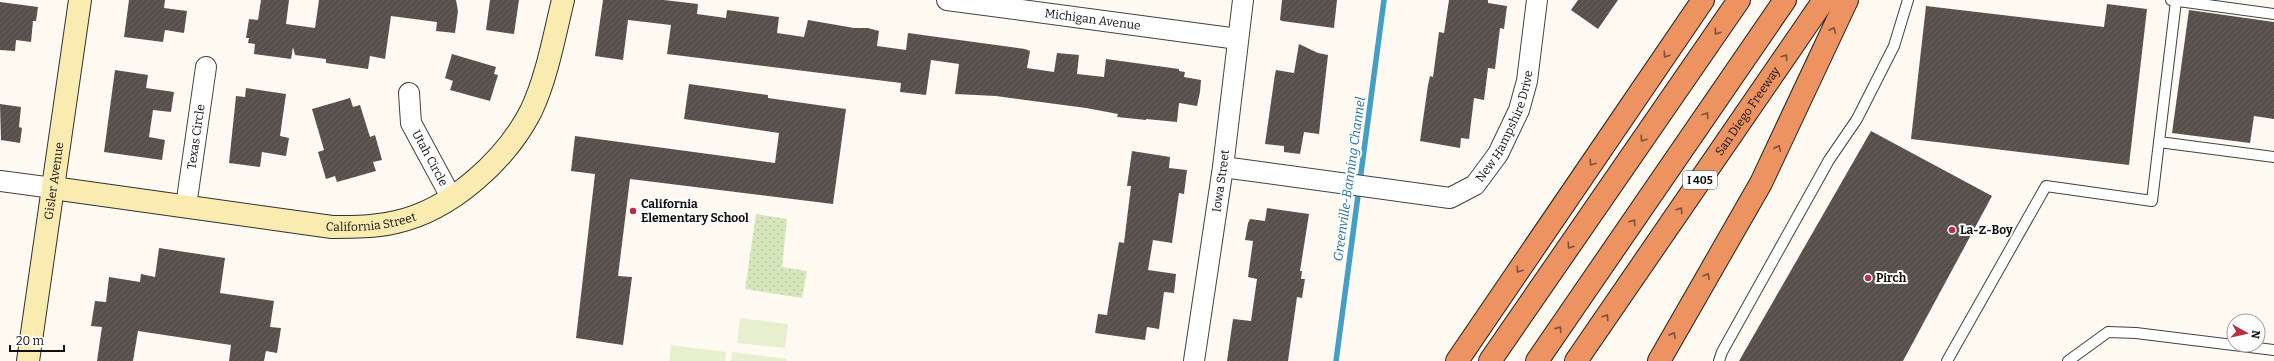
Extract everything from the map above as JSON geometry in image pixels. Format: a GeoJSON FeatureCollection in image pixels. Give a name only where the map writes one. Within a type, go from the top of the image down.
{"type":"FeatureCollection","features":[{"type":"Feature","properties":{"kind":"highway"},"geometry":{"type":"LineString","coordinates":[[1457,361],[1703,0]]}},
{"type":"Feature","properties":{"kind":"highway"},"geometry":{"type":"LineString","coordinates":[[1490,361],[1739,0]]}},
{"type":"Feature","properties":{"kind":"highway"},"geometry":{"type":"LineString","coordinates":[[1537,361],[1785,0]]}},
{"type":"Feature","properties":{"kind":"highway","name":"San Diego Freeway"},"geometry":{"type":"LineString","coordinates":[[1576,361],[1824,0]]}},
{"type":"Feature","properties":{"kind":"highway"},"geometry":{"type":"LineString","coordinates":[[1659,361],[1761,183],[1847,0]]}},
{"type":"Feature","properties":{"kind":"street","name":"Gisler Avenue"},"geometry":{"type":"LineString","coordinates":[[28,361],[80,0]]}},
{"type":"Feature","properties":{"kind":"street","name":"California Street"},"geometry":{"type":"LineString","coordinates":[[53,188],[332,227],[360,228],[397,222],[425,211],[451,197],[480,176],[506,151],[531,111],[545,74],[563,0]]}},
{"type":"Feature","properties":{"kind":"street","name":"Michigan Avenue"},"geometry":{"type":"LineString","coordinates":[[947,0],[1238,39]]}},
{"type":"Feature","properties":{"kind":"street","name":"Iowa Street"},"geometry":{"type":"LineString","coordinates":[[1194,361],[1223,167],[1243,0]]}},
{"type":"Feature","properties":{"kind":"street","name":"New Hampshire Drive"},"geometry":{"type":"LineString","coordinates":[[1223,167],[1450,198],[1475,184],[1498,154],[1519,110],[1527,81],[1537,0]]}},
{"type":"Feature","properties":{"kind":"street","name":"Texas Circle"},"geometry":{"type":"LineString","coordinates":[[186,206],[206,68]]}},
{"type":"Feature","properties":{"kind":"street","name":"Utah Circle"},"geometry":{"type":"LineString","coordinates":[[409,94],[411,123],[451,197]]}},
{"type":"Feature","properties":{"kind":"street"},"geometry":{"type":"LineString","coordinates":[[0,180],[53,188]]}},
{"type":"Feature","properties":{"kind":"lane"},"geometry":{"type":"LineString","coordinates":[[1719,361],[1722,352],[1829,160],[1857,119],[1894,46],[1908,0]]}},
{"type":"Feature","properties":{"kind":"lane"},"geometry":{"type":"LineString","coordinates":[[1947,361],[2046,186],[2152,201],[2173,0],[2274,14]]}},
{"type":"Feature","properties":{"kind":"lane"},"geometry":{"type":"LineString","coordinates":[[2158,142],[2274,158]]}},
{"type":"Feature","properties":{"kind":"lane"},"geometry":{"type":"LineString","coordinates":[[2068,361],[2108,332],[2136,333],[2274,350]]}},
{"type":"Feature","properties":{"kind":"green space"},"geometry":{"type":"Polygon","coordinates":[[[756,214],[787,219],[782,267],[807,271],[802,298],[745,289],[756,214]]]}},
{"type":"Feature","properties":{"kind":"green space"},"geometry":{"type":"Polygon","coordinates":[[[740,318],[788,324],[785,348],[737,343],[740,318]]]}},
{"type":"Feature","properties":{"kind":"green space"},"geometry":{"type":"Polygon","coordinates":[[[671,345],[726,352],[725,361],[669,361],[671,345]]]}},
{"type":"Feature","properties":{"kind":"green space"},"geometry":{"type":"Polygon","coordinates":[[[732,352],[787,359],[787,361],[731,361],[732,352]]]}},
{"type":"Feature","properties":{"kind":"building"},"geometry":{"type":"Polygon","coordinates":[[[129,0],[165,0],[164,8],[187,11],[184,33],[165,30],[163,42],[124,37],[129,0]]]}},
{"type":"Feature","properties":{"kind":"building"},"geometry":{"type":"Polygon","coordinates":[[[261,0],[289,0],[286,24],[315,28],[319,0],[456,0],[458,11],[455,33],[436,31],[437,22],[391,16],[385,59],[370,56],[368,69],[326,63],[326,59],[295,55],[293,47],[291,59],[254,54],[255,44],[248,43],[249,38],[246,38],[249,19],[258,20],[261,0]]]}},
{"type":"Feature","properties":{"kind":"building"},"geometry":{"type":"Polygon","coordinates":[[[490,0],[519,0],[514,34],[486,30],[490,0]]]}},
{"type":"Feature","properties":{"kind":"building"},"geometry":{"type":"Polygon","coordinates":[[[603,0],[664,0],[698,4],[697,14],[726,18],[727,10],[779,17],[777,33],[804,37],[808,20],[854,28],[868,28],[879,31],[877,46],[906,50],[908,33],[1025,49],[1030,51],[1027,68],[1054,72],[1057,53],[1079,55],[1077,74],[1104,77],[1106,59],[1179,69],[1179,71],[1185,72],[1184,77],[1201,80],[1200,92],[1197,106],[1179,103],[1177,122],[1117,117],[1118,114],[1086,108],[996,96],[955,94],[959,64],[931,60],[926,95],[900,92],[901,83],[667,54],[671,25],[628,20],[623,60],[595,56],[603,0]]]}},
{"type":"Feature","properties":{"kind":"building"},"geometry":{"type":"Polygon","coordinates":[[[1282,0],[1337,0],[1334,28],[1280,20],[1282,0]]]}},
{"type":"Feature","properties":{"kind":"building"},"geometry":{"type":"Polygon","coordinates":[[[1449,0],[1488,0],[1488,3],[1507,6],[1504,29],[1500,28],[1495,69],[1488,68],[1484,100],[1474,98],[1469,139],[1461,138],[1460,148],[1420,141],[1428,85],[1430,76],[1433,77],[1439,32],[1444,33],[1449,0]]]}},
{"type":"Feature","properties":{"kind":"building"},"geometry":{"type":"Polygon","coordinates":[[[1578,0],[1618,0],[1598,29],[1571,10],[1578,0]]]}},
{"type":"Feature","properties":{"kind":"building"},"geometry":{"type":"Polygon","coordinates":[[[0,2],[38,7],[36,21],[33,21],[31,42],[16,40],[15,51],[0,50],[0,2]]]}},
{"type":"Feature","properties":{"kind":"building"},"geometry":{"type":"Polygon","coordinates":[[[2107,4],[2147,9],[2129,165],[1911,139],[1926,6],[2104,27],[2107,4]]]}},
{"type":"Feature","properties":{"kind":"building"},"geometry":{"type":"Polygon","coordinates":[[[2189,10],[2274,22],[2274,119],[2254,116],[2250,143],[2172,133],[2189,10]]]}},
{"type":"Feature","properties":{"kind":"building"},"geometry":{"type":"Polygon","coordinates":[[[1299,44],[1318,53],[1328,55],[1319,134],[1304,132],[1300,154],[1284,152],[1284,146],[1265,144],[1276,70],[1294,73],[1299,44]]]}},
{"type":"Feature","properties":{"kind":"building"},"geometry":{"type":"Polygon","coordinates":[[[452,54],[496,67],[494,74],[498,75],[490,101],[450,90],[453,81],[445,78],[452,54]]]}},
{"type":"Feature","properties":{"kind":"building"},"geometry":{"type":"Polygon","coordinates":[[[115,70],[148,75],[146,88],[174,92],[171,112],[153,110],[149,137],[165,140],[162,160],[104,152],[115,70]]]}},
{"type":"Feature","properties":{"kind":"building"},"geometry":{"type":"Polygon","coordinates":[[[689,84],[768,95],[768,98],[846,109],[833,204],[630,179],[618,276],[632,277],[623,345],[576,338],[595,174],[571,171],[575,136],[775,163],[779,133],[684,119],[689,84]]]}},
{"type":"Feature","properties":{"kind":"building"},"geometry":{"type":"Polygon","coordinates":[[[246,88],[286,94],[280,136],[289,138],[286,156],[262,152],[260,167],[229,163],[236,96],[245,97],[246,88]]]}},
{"type":"Feature","properties":{"kind":"building"},"geometry":{"type":"Polygon","coordinates":[[[350,98],[353,107],[360,105],[370,137],[375,135],[382,160],[373,162],[376,171],[337,182],[335,176],[326,179],[318,152],[324,150],[312,109],[350,98]]]}},
{"type":"Feature","properties":{"kind":"building"},"geometry":{"type":"Polygon","coordinates":[[[0,104],[21,107],[19,127],[22,128],[20,143],[1,140],[0,104]]]}},
{"type":"Feature","properties":{"kind":"building"},"geometry":{"type":"Polygon","coordinates":[[[1871,131],[1992,196],[1903,361],[1739,361],[1871,131]]]}},
{"type":"Feature","properties":{"kind":"building"},"geometry":{"type":"Polygon","coordinates":[[[1132,151],[1170,157],[1169,168],[1187,170],[1184,194],[1179,193],[1172,243],[1153,240],[1148,270],[1176,274],[1174,293],[1164,292],[1159,329],[1147,327],[1145,340],[1095,333],[1098,314],[1107,315],[1119,242],[1124,243],[1131,186],[1127,186],[1132,151]]]}},
{"type":"Feature","properties":{"kind":"building"},"geometry":{"type":"Polygon","coordinates":[[[1267,208],[1309,214],[1300,271],[1302,271],[1301,279],[1305,279],[1302,298],[1297,297],[1288,361],[1227,361],[1233,319],[1251,321],[1257,279],[1248,277],[1253,241],[1245,240],[1248,223],[1250,219],[1265,221],[1267,208]]]}},
{"type":"Feature","properties":{"kind":"building"},"geometry":{"type":"Polygon","coordinates":[[[159,248],[225,258],[220,293],[274,301],[270,327],[281,328],[277,353],[266,351],[264,361],[229,361],[231,345],[138,331],[133,361],[97,361],[102,327],[91,326],[95,301],[106,302],[109,277],[140,282],[141,274],[155,277],[159,248]]]}},
{"type":"Feature","properties":{"kind":"waterway","name":"Greenville-Banning Channel"},"geometry":{"type":"LineString","coordinates":[[1336,361],[1384,0]]}},
{"type":"Feature","properties":{"kind":"place","name":"California Elementary School"},"geometry":{"type":"Point","coordinates":[633,211]}},
{"type":"Feature","properties":{"kind":"place","name":"La-Z-Boy"},"geometry":{"type":"Point","coordinates":[1952,230]}},
{"type":"Feature","properties":{"kind":"place","name":"Pirch"},"geometry":{"type":"Point","coordinates":[1868,278]}}]}
